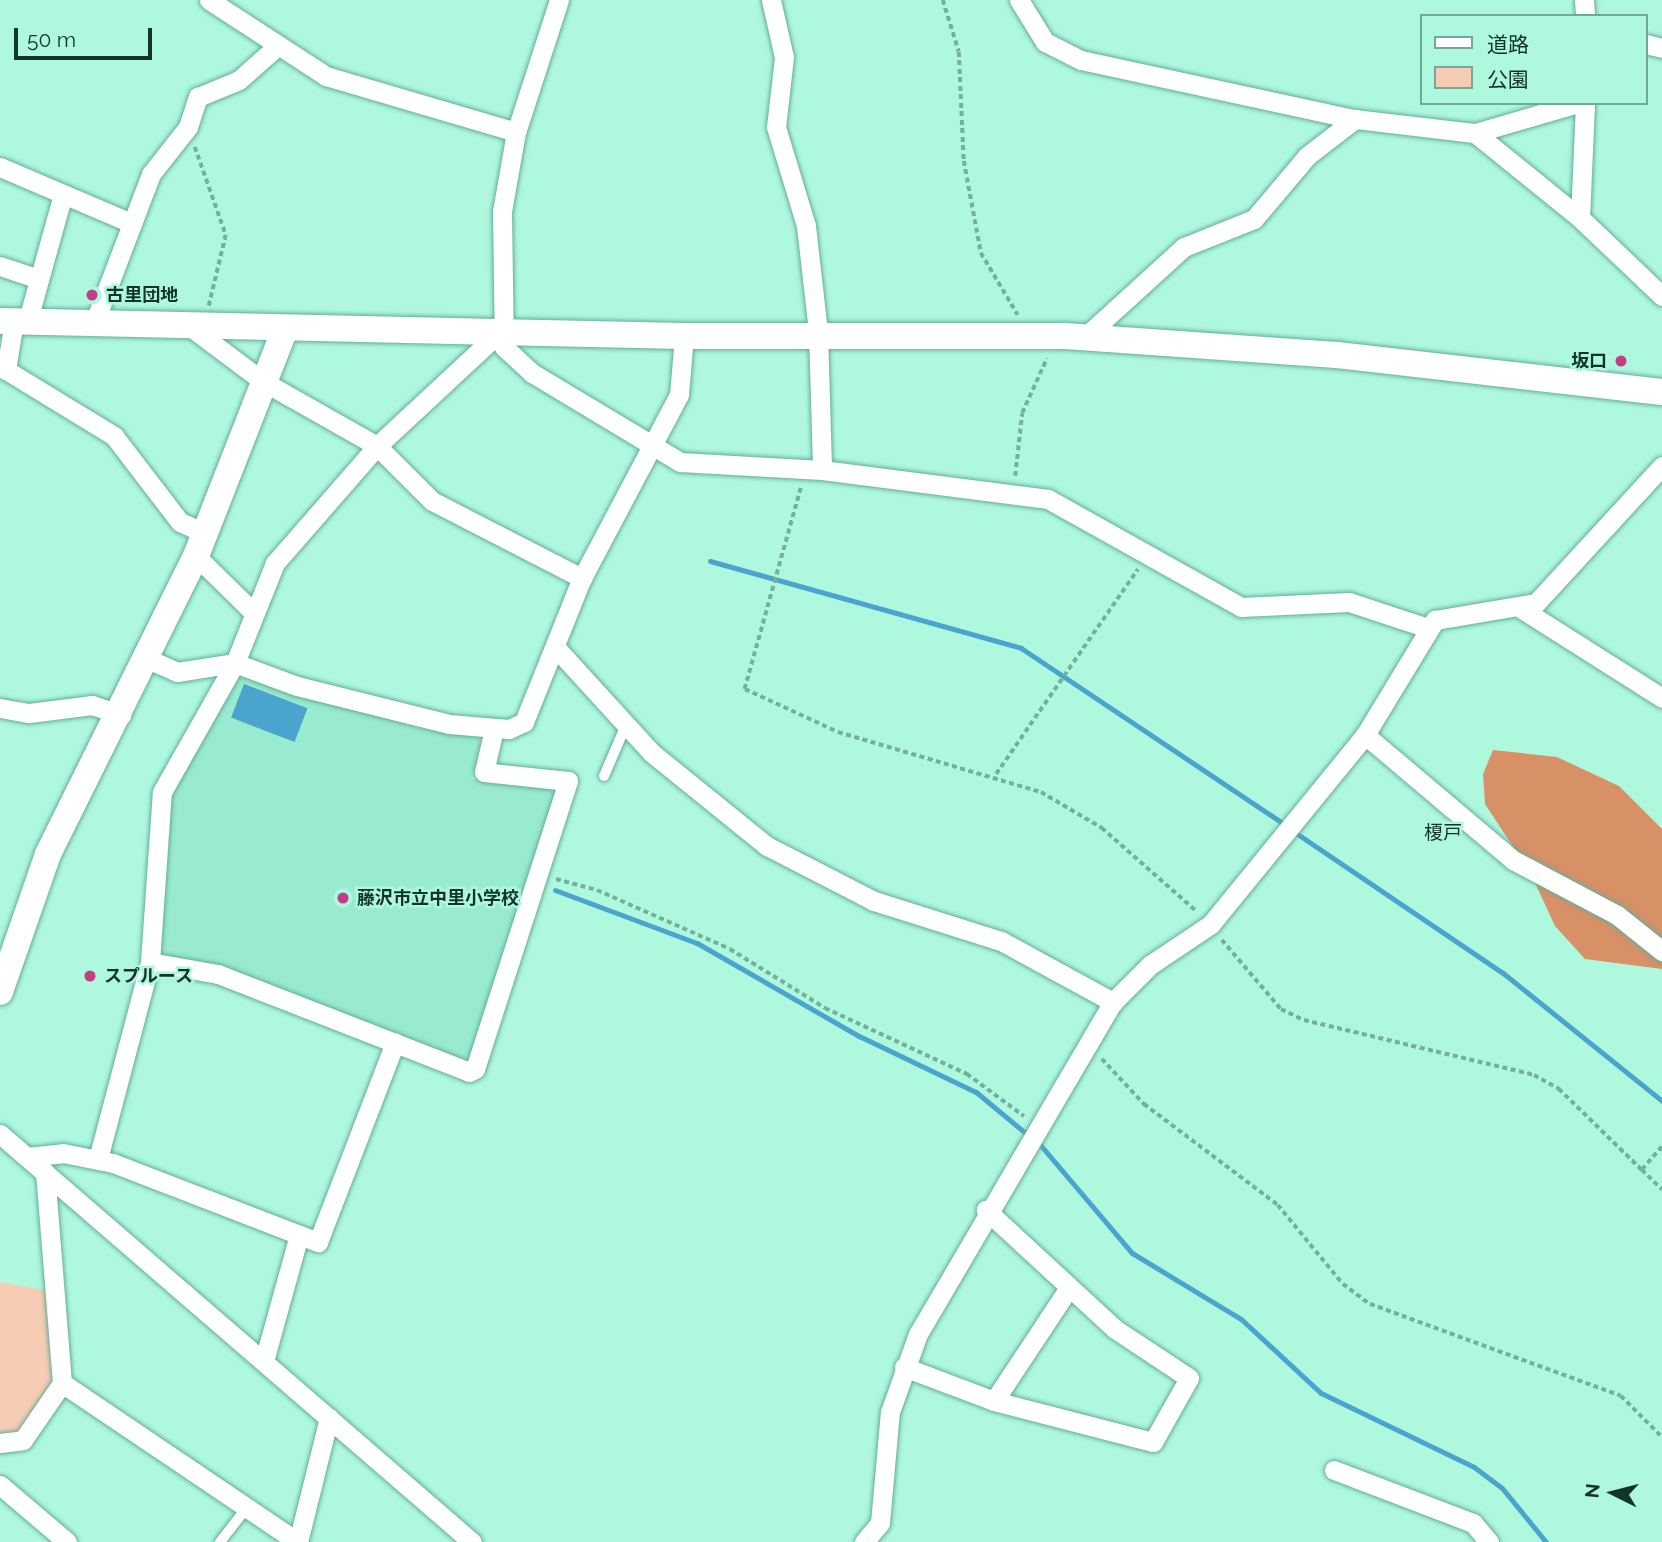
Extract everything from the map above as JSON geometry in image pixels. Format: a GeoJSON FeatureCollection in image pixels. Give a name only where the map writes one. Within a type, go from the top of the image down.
{"type":"FeatureCollection","features":[{"type":"Feature","properties":{"kind":"street"},"geometry":{"type":"LineString","coordinates":[[209,0],[275,48],[326,76],[394,100],[516,132]]}},
{"type":"Feature","properties":{"kind":"street"},"geometry":{"type":"LineString","coordinates":[[559,0],[516,132],[502,211],[504,347],[532,373],[653,449],[708,468],[814,470],[1014,492],[1048,499],[1241,607],[1349,602],[1428,628]]}},
{"type":"Feature","properties":{"kind":"street"},"geometry":{"type":"LineString","coordinates":[[771,0],[784,57],[776,127],[806,226],[818,332],[814,470]]}},
{"type":"Feature","properties":{"kind":"street"},"geometry":{"type":"LineString","coordinates":[[1019,0],[1033,27],[1059,52],[1355,119],[1475,133],[1571,105]]}},
{"type":"Feature","properties":{"kind":"street"},"geometry":{"type":"LineString","coordinates":[[93,326],[151,174],[188,127],[198,97],[239,80],[275,48]]}},
{"type":"Feature","properties":{"kind":"street"},"geometry":{"type":"LineString","coordinates":[[1580,218],[1585,105]]}},
{"type":"Feature","properties":{"kind":"street"},"geometry":{"type":"LineString","coordinates":[[1074,336],[1184,247],[1254,219],[1307,156],[1355,119]]}},
{"type":"Feature","properties":{"kind":"street"},"geometry":{"type":"LineString","coordinates":[[1475,133],[1580,218],[1662,296]]}},
{"type":"Feature","properties":{"kind":"street"},"geometry":{"type":"LineString","coordinates":[[0,167],[62,198],[131,223]]}},
{"type":"Feature","properties":{"kind":"street"},"geometry":{"type":"LineString","coordinates":[[62,198],[39,279],[14,322],[6,370],[114,436],[253,612]]}},
{"type":"Feature","properties":{"kind":"street"},"geometry":{"type":"LineString","coordinates":[[0,266],[39,279]]}},
{"type":"Feature","properties":{"kind":"street"},"geometry":{"type":"LineString","coordinates":[[14,322],[198,328],[504,328],[684,336],[818,332],[1074,336],[1338,355],[1662,391]]}},
{"type":"Feature","properties":{"kind":"street"},"geometry":{"type":"LineString","coordinates":[[198,328],[264,382],[377,446],[432,501],[582,578]]}},
{"type":"Feature","properties":{"kind":"street"},"geometry":{"type":"LineString","coordinates":[[98,1158],[150,962],[157,808],[234,663],[275,563],[377,446],[504,328]]}},
{"type":"Feature","properties":{"kind":"street"},"geometry":{"type":"LineString","coordinates":[[0,992],[48,854],[121,715],[201,545],[285,329]]}},
{"type":"Feature","properties":{"kind":"street"},"geometry":{"type":"LineString","coordinates":[[148,659],[177,672],[234,663],[297,686],[494,729],[524,722],[582,578],[653,449],[679,395],[684,336]]}},
{"type":"Feature","properties":{"kind":"street"},"geometry":{"type":"LineString","coordinates":[[873,1540],[882,1512],[890,1412],[904,1367],[986,1210],[1113,1002],[1150,965],[1211,924],[1365,735],[1428,628],[1449,616],[1522,609],[1549,593],[1662,466]]}},
{"type":"Feature","properties":{"kind":"street"},"geometry":{"type":"LineString","coordinates":[[1522,609],[1662,698]]}},
{"type":"Feature","properties":{"kind":"street"},"geometry":{"type":"LineString","coordinates":[[556,648],[626,725],[767,846],[874,901],[1001,941],[1113,1002]]}},
{"type":"Feature","properties":{"kind":"street"},"geometry":{"type":"LineString","coordinates":[[0,708],[29,713],[92,705],[121,715]]}},
{"type":"Feature","properties":{"kind":"street"},"geometry":{"type":"LineString","coordinates":[[150,962],[218,974],[469,1072],[475,1069],[569,781],[484,772],[494,729]]}},
{"type":"Feature","properties":{"kind":"street"},"geometry":{"type":"LineString","coordinates":[[1365,735],[1513,860],[1617,915],[1662,951]]}},
{"type":"Feature","properties":{"kind":"street"},"geometry":{"type":"LineString","coordinates":[[27,1157],[64,1153],[98,1158],[318,1242],[395,1042]]}},
{"type":"Feature","properties":{"kind":"street"},"geometry":{"type":"LineString","coordinates":[[0,1134],[472,1542]]}},
{"type":"Feature","properties":{"kind":"street"},"geometry":{"type":"LineString","coordinates":[[0,1443],[23,1440],[62,1383],[45,1173]]}},
{"type":"Feature","properties":{"kind":"street"},"geometry":{"type":"LineString","coordinates":[[904,1367],[994,1401],[1153,1442],[1189,1378],[1068,1289],[986,1210]]}},
{"type":"Feature","properties":{"kind":"street"},"geometry":{"type":"LineString","coordinates":[[264,1361],[299,1235]]}},
{"type":"Feature","properties":{"kind":"street"},"geometry":{"type":"LineString","coordinates":[[994,1401],[1068,1289]]}},
{"type":"Feature","properties":{"kind":"street"},"geometry":{"type":"LineString","coordinates":[[62,1383],[144,1433],[244,1511],[298,1542],[329,1418]]}},
{"type":"Feature","properties":{"kind":"street"},"geometry":{"type":"LineString","coordinates":[[1334,1470],[1473,1524],[1489,1542]]}},
{"type":"Feature","properties":{"kind":"street"},"geometry":{"type":"LineString","coordinates":[[0,1485],[67,1542]]}},
{"type":"Feature","properties":{"kind":"lane"},"geometry":{"type":"LineString","coordinates":[[604,776],[626,725]]}},
{"type":"Feature","properties":{"kind":"lane"},"geometry":{"type":"LineString","coordinates":[[220,1542],[244,1511]]}},
{"type":"Feature","properties":{"kind":"path"},"geometry":{"type":"LineString","coordinates":[[943,0],[959,52],[964,161],[981,253],[1030,335]]}},
{"type":"Feature","properties":{"kind":"path"},"geometry":{"type":"LineString","coordinates":[[188,127],[226,235],[198,328]]}},
{"type":"Feature","properties":{"kind":"path"},"geometry":{"type":"LineString","coordinates":[[1014,492],[1022,412],[1041,367],[1074,336]]}},
{"type":"Feature","properties":{"kind":"path"},"geometry":{"type":"LineString","coordinates":[[814,470],[744,689],[838,732],[996,774],[1041,792],[1101,828],[1211,924],[1245,973],[1281,1009],[1304,1020],[1534,1075],[1586,1113],[1662,1189]]}},
{"type":"Feature","properties":{"kind":"path"},"geometry":{"type":"LineString","coordinates":[[996,774],[1146,555]]}},
{"type":"Feature","properties":{"kind":"path"},"geometry":{"type":"LineString","coordinates":[[539,876],[597,890],[730,949],[825,1008],[967,1074],[1032,1133]]}},
{"type":"Feature","properties":{"kind":"path"},"geometry":{"type":"LineString","coordinates":[[1096,1053],[1144,1104],[1278,1205],[1343,1284],[1370,1304],[1621,1396],[1662,1437]]}},
{"type":"Feature","properties":{"kind":"path"},"geometry":{"type":"LineString","coordinates":[[1642,1170],[1662,1147]]}},
{"type":"Feature","properties":{"kind":"shaded area","name":"藤沢市立中里小学校"},"geometry":{"type":"Polygon","coordinates":[[[249,677],[418,728],[478,737],[482,745],[472,779],[555,789],[557,799],[471,1063],[459,1064],[236,971],[160,959],[162,808],[237,679],[249,677]]]}},
{"type":"Feature","properties":{"kind":"shaded area"},"geometry":{"type":"Polygon","coordinates":[[[1493,750],[1557,757],[1619,786],[1662,829],[1662,969],[1585,959],[1555,926],[1531,874],[1485,804],[1483,774],[1493,750]]]}},
{"type":"Feature","properties":{"kind":"green space"},"geometry":{"type":"Polygon","coordinates":[[[0,1282],[51,1291],[52,1389],[20,1434],[0,1434],[0,1282]]]}},
{"type":"Feature","properties":{"kind":"water"},"geometry":{"type":"Polygon","coordinates":[[[244,684],[307,708],[295,742],[231,718],[244,684]]]}},
{"type":"Feature","properties":{"kind":"waterway"},"geometry":{"type":"LineString","coordinates":[[710,561],[1021,648],[1285,825]]}},
{"type":"Feature","properties":{"kind":"waterway"},"geometry":{"type":"LineString","coordinates":[[1293,831],[1503,973],[1662,1101]]}},
{"type":"Feature","properties":{"kind":"waterway"},"geometry":{"type":"LineString","coordinates":[[555,890],[697,943],[859,1036],[976,1092],[1029,1136]]}},
{"type":"Feature","properties":{"kind":"waterway"},"geometry":{"type":"LineString","coordinates":[[1037,1141],[1132,1253],[1241,1319],[1321,1393],[1474,1467],[1502,1488],[1546,1542]]}},
{"type":"Feature","properties":{"kind":"place","name":"古里団地"},"geometry":{"type":"Point","coordinates":[92,295]}},
{"type":"Feature","properties":{"kind":"place","name":"坂口"},"geometry":{"type":"Point","coordinates":[1621,361]}},
{"type":"Feature","properties":{"kind":"place","name":"藤沢市立中里小学校"},"geometry":{"type":"Point","coordinates":[343,898]}},
{"type":"Feature","properties":{"kind":"place","name":"スプルース"},"geometry":{"type":"Point","coordinates":[90,976]}},
{"type":"Feature","properties":{"kind":"district","name":"榎戸"},"geometry":{"type":"Point","coordinates":[1443,833]}}]}
